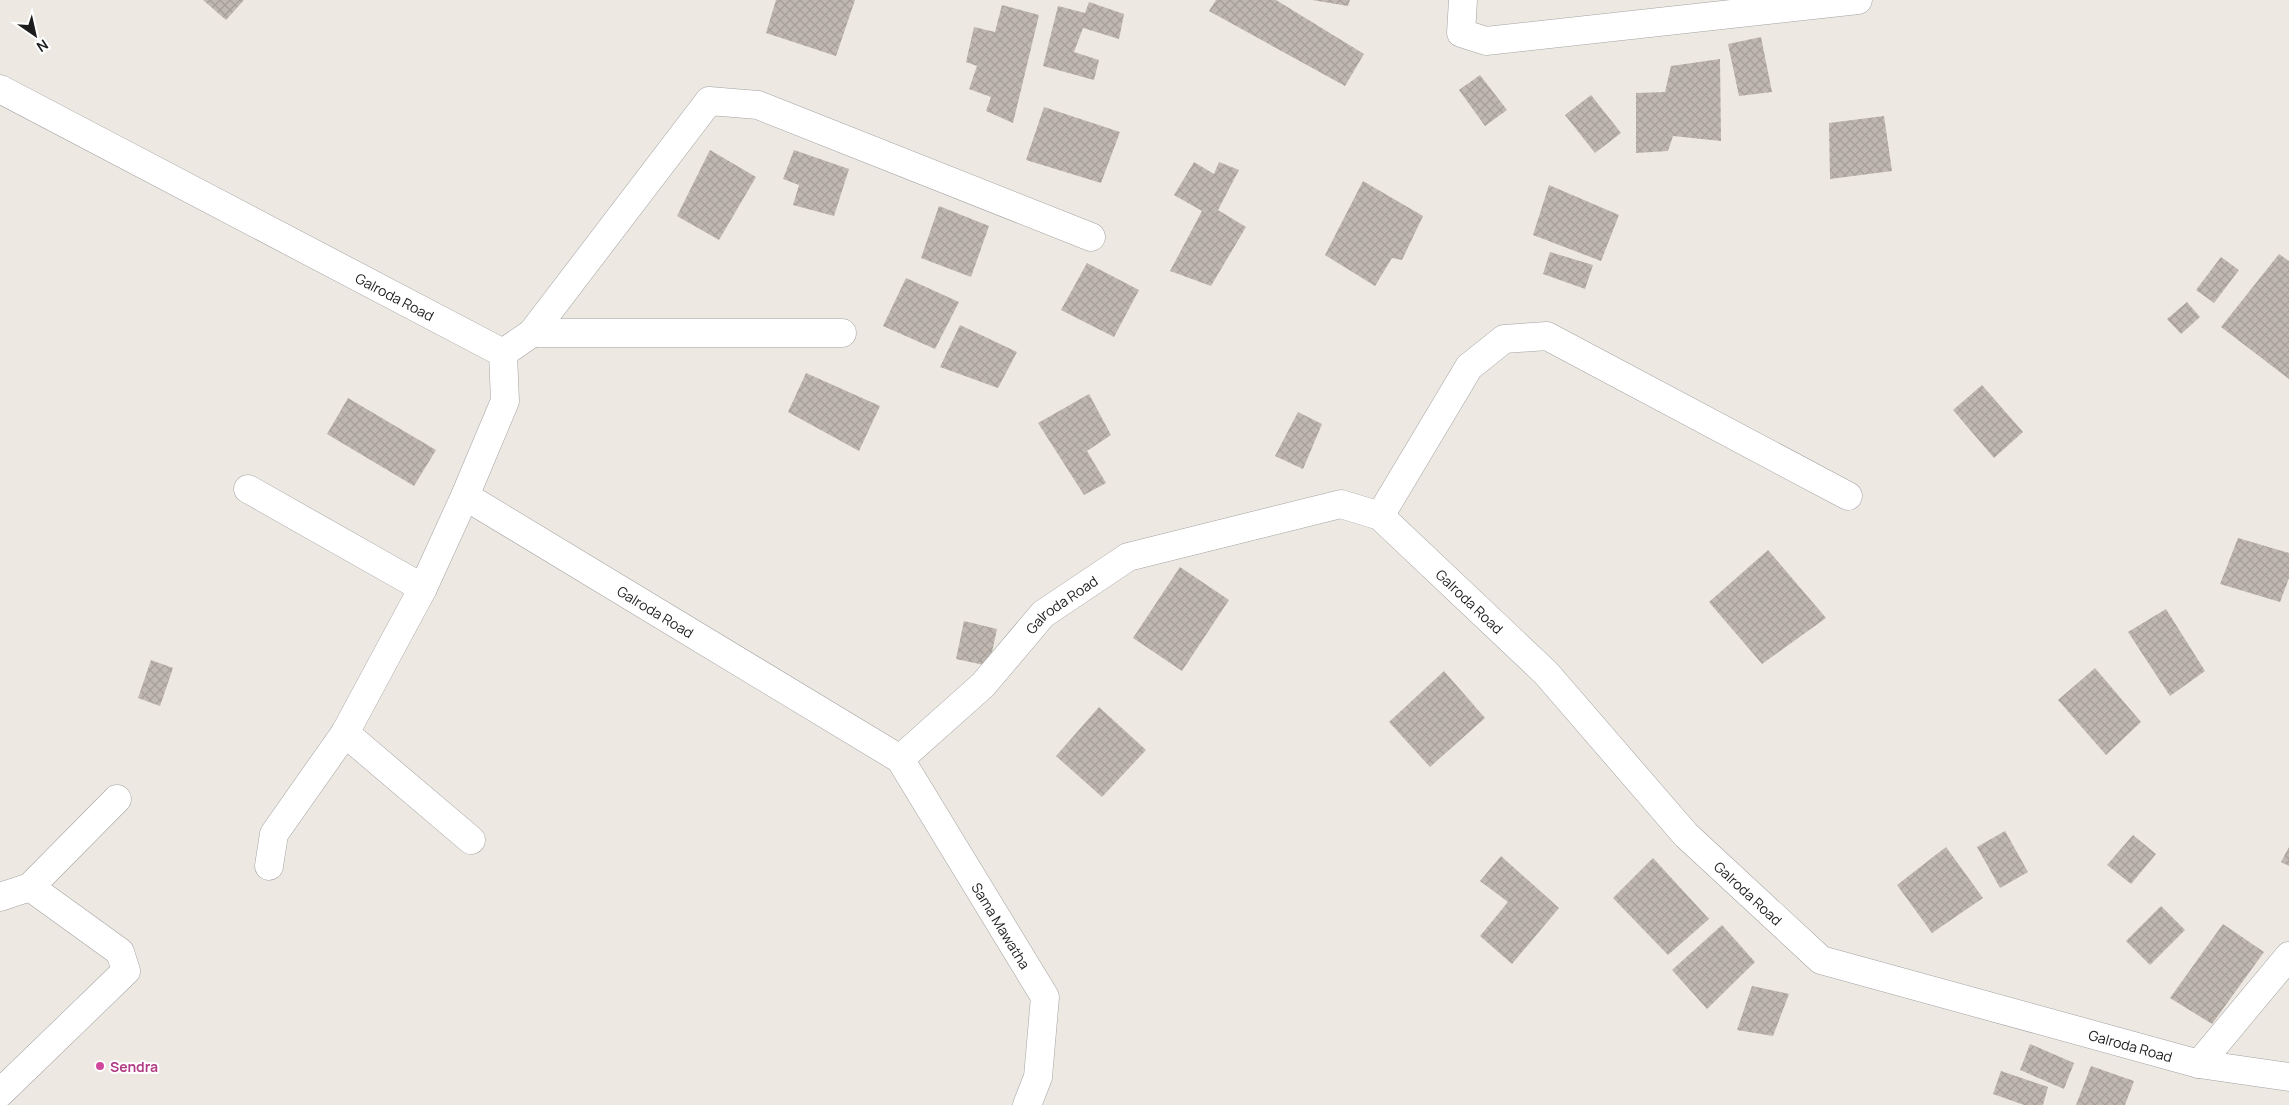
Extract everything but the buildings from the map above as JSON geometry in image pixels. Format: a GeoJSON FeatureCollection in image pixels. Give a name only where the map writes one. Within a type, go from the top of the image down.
{"type":"FeatureCollection","features":[{"type":"Feature","properties":{"kind":"street"},"geometry":{"type":"LineString","coordinates":[[1463,0],[1461,33],[1486,41],[1858,0]]}},
{"type":"Feature","properties":{"kind":"street","name":"Galroda Road"},"geometry":{"type":"LineString","coordinates":[[0,89],[503,353]]}},
{"type":"Feature","properties":{"kind":"street"},"geometry":{"type":"LineString","coordinates":[[269,866],[274,834],[345,733],[423,588],[465,496],[504,401],[503,353],[532,333],[709,101],[758,105],[1091,237]]}},
{"type":"Feature","properties":{"kind":"street"},"geometry":{"type":"LineString","coordinates":[[532,333],[842,333]]}},
{"type":"Feature","properties":{"kind":"street"},"geometry":{"type":"LineString","coordinates":[[1380,516],[1469,367],[1504,339],[1546,336],[1848,496]]}},
{"type":"Feature","properties":{"kind":"street"},"geometry":{"type":"LineString","coordinates":[[248,489],[423,588]]}},
{"type":"Feature","properties":{"kind":"street","name":"Galroda Road"},"geometry":{"type":"LineString","coordinates":[[465,496],[900,759],[983,685],[1043,614],[1128,557],[1341,504],[1380,516],[1546,673],[1686,835],[1821,960],[2199,1064],[2289,1077]]}},
{"type":"Feature","properties":{"kind":"street"},"geometry":{"type":"LineString","coordinates":[[345,733],[471,840]]}},
{"type":"Feature","properties":{"kind":"street","name":"Sama Mawatha"},"geometry":{"type":"LineString","coordinates":[[900,759],[1045,997],[1038,1078],[1027,1105]]}},
{"type":"Feature","properties":{"kind":"street"},"geometry":{"type":"LineString","coordinates":[[0,897],[30,887],[117,799]]}},
{"type":"Feature","properties":{"kind":"street"},"geometry":{"type":"LineString","coordinates":[[0,1093],[126,971],[120,952],[30,887]]}},
{"type":"Feature","properties":{"kind":"street"},"geometry":{"type":"LineString","coordinates":[[2199,1064],[2289,956]]}},
{"type":"Feature","properties":{"kind":"place","name":"Sendra"},"geometry":{"type":"Point","coordinates":[100,1066]}}]}
